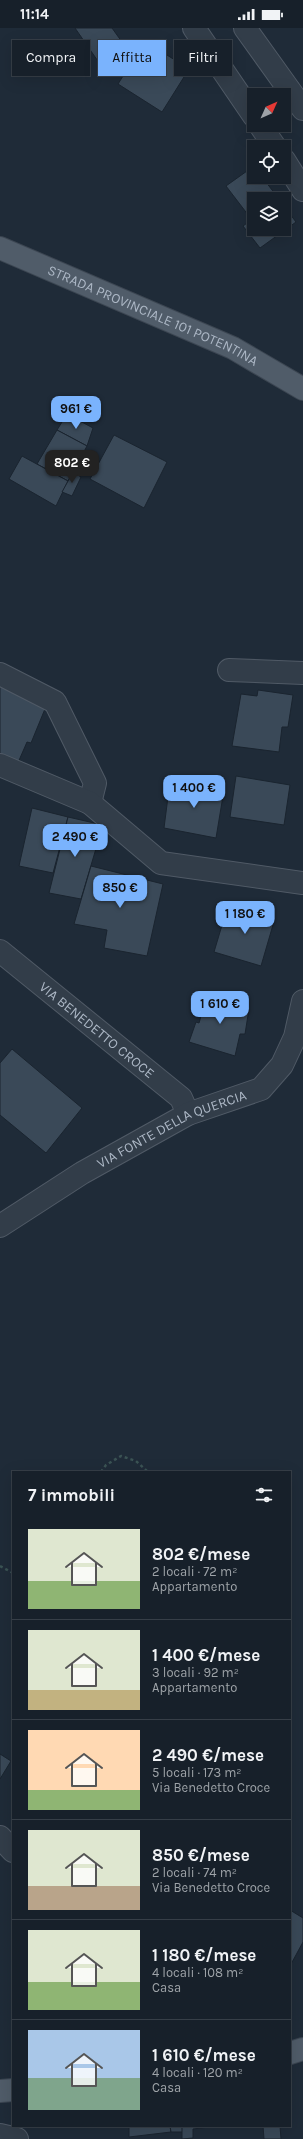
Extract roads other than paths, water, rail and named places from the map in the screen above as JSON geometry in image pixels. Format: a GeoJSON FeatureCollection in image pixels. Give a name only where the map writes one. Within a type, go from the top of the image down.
{"type":"FeatureCollection","features":[{"type":"Feature","properties":{"kind":"main road","name":"STRADA PROVINCIALE 101 POTENTINA"},"geometry":{"type":"LineString","coordinates":[[0,248],[233,348],[303,389]]}},
{"type":"Feature","properties":{"kind":"main road"},"geometry":{"type":"LineString","coordinates":[[291,2053],[303,2049]]}},
{"type":"Feature","properties":{"kind":"main road"},"geometry":{"type":"LineString","coordinates":[[0,2091],[12,2090]]}},
{"type":"Feature","properties":{"kind":"street"},"geometry":{"type":"LineString","coordinates":[[194,28],[247,106]]}},
{"type":"Feature","properties":{"kind":"street"},"geometry":{"type":"LineString","coordinates":[[245,28],[303,109]]}},
{"type":"Feature","properties":{"kind":"street"},"geometry":{"type":"LineString","coordinates":[[291,171],[303,190]]}},
{"type":"Feature","properties":{"kind":"street"},"geometry":{"type":"LineString","coordinates":[[229,670],[303,673]]}},
{"type":"Feature","properties":{"kind":"street"},"geometry":{"type":"LineString","coordinates":[[0,674],[55,702],[95,783],[90,803]]}},
{"type":"Feature","properties":{"kind":"street"},"geometry":{"type":"LineString","coordinates":[[0,765],[90,803],[161,863],[303,883]]}},
{"type":"Feature","properties":{"kind":"street","name":"VIA BENEDETTO CROCE"},"geometry":{"type":"LineString","coordinates":[[0,950],[181,1098],[188,1114]]}},
{"type":"Feature","properties":{"kind":"street","name":"VIA FONTE DELLA QUERCIA"},"geometry":{"type":"LineString","coordinates":[[0,1226],[82,1172],[188,1114],[261,1089],[282,1065],[295,1037],[303,1001]]}},
{"type":"Feature","properties":{"kind":"street"},"geometry":{"type":"LineString","coordinates":[[0,1838],[12,1850]]}},
{"type":"Feature","properties":{"kind":"street"},"geometry":{"type":"LineString","coordinates":[[0,2135],[17,2139]]}}]}
